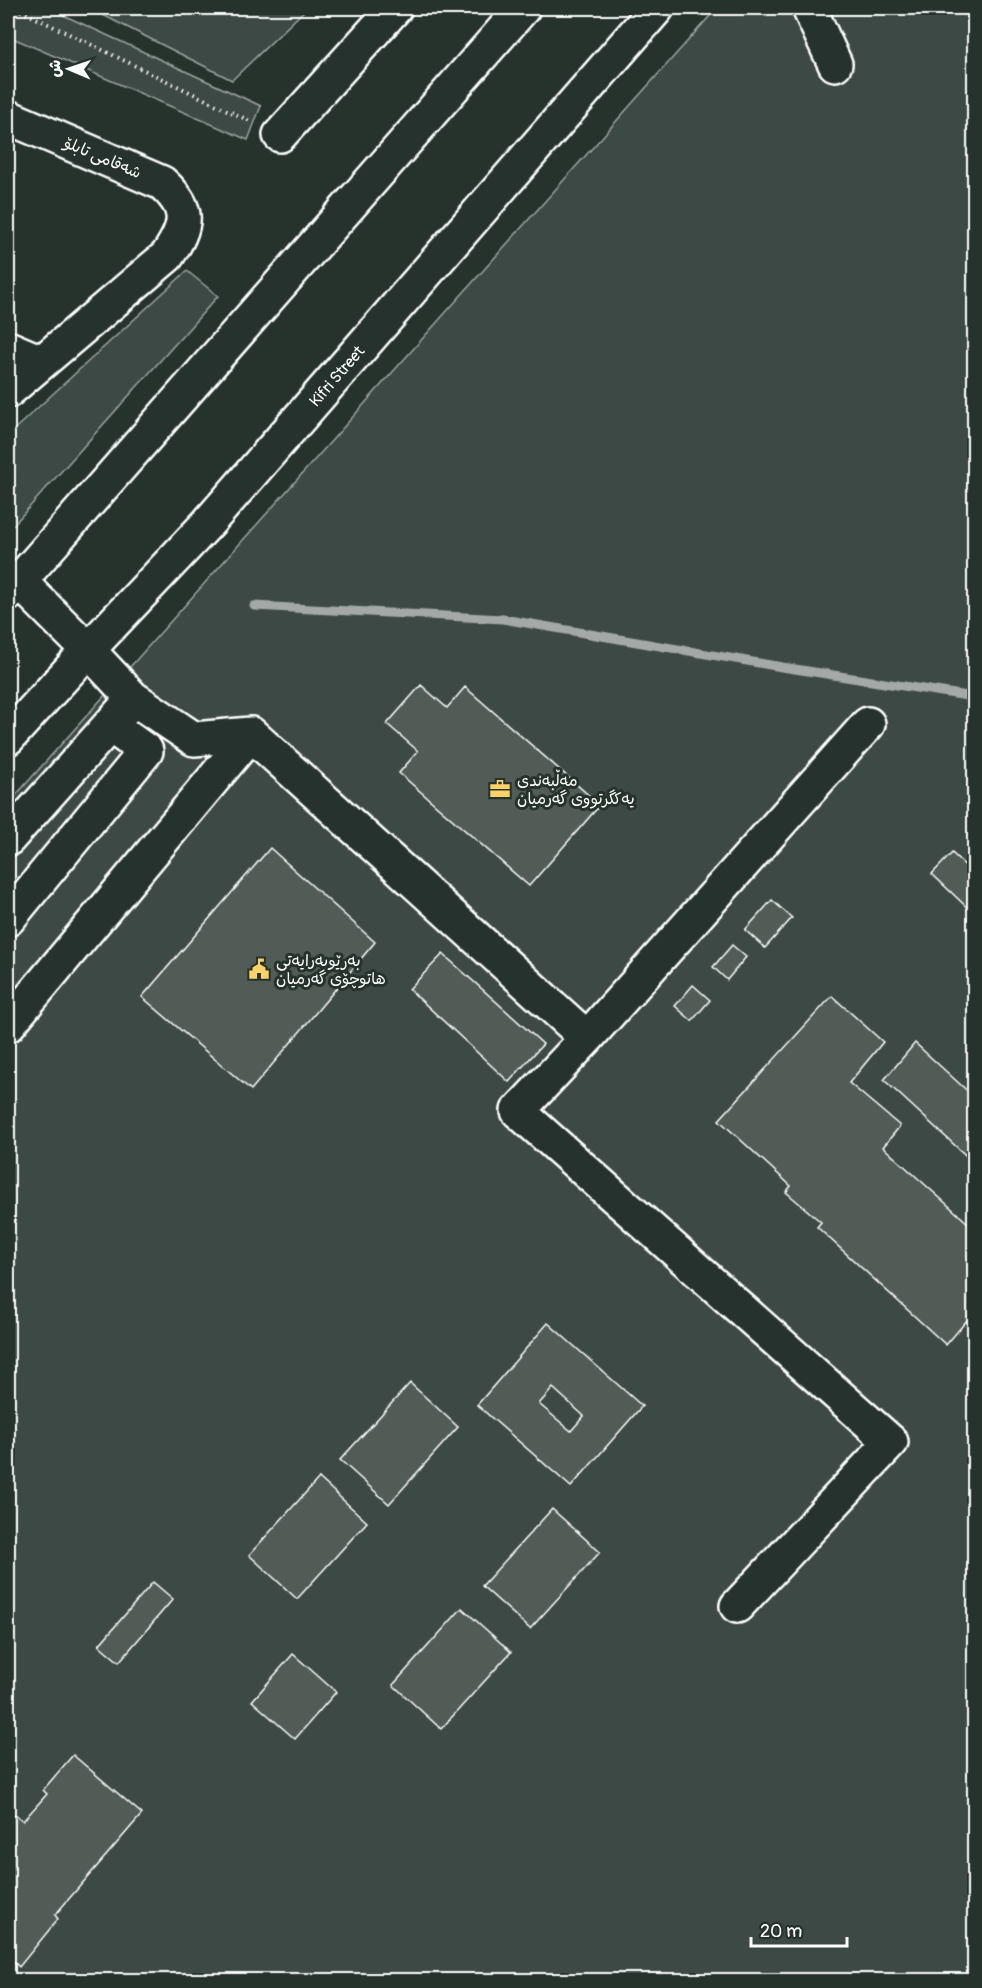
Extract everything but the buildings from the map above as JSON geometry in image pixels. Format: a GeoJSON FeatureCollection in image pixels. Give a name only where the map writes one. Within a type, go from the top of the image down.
{"type":"FeatureCollection","features":[{"type":"Feature","properties":{"kind":"main road"},"geometry":{"type":"LineString","coordinates":[[280,135],[395,8]]}},
{"type":"Feature","properties":{"kind":"main road"},"geometry":{"type":"LineString","coordinates":[[523,8],[14,588],[88,650],[133,698],[194,739],[251,734],[587,1038]]}},
{"type":"Feature","properties":{"kind":"main road","name":"Kifri Street"},"geometry":{"type":"LineString","coordinates":[[8,738],[208,523],[657,8]]}},
{"type":"Feature","properties":{"kind":"main road"},"geometry":{"type":"LineString","coordinates":[[809,8],[835,64]]}},
{"type":"Feature","properties":{"kind":"main road","name":"شەقامی تابلۆ"},"geometry":{"type":"LineString","coordinates":[[8,117],[162,183],[175,195],[184,214],[179,238],[167,256],[41,362]]}},
{"type":"Feature","properties":{"kind":"main road"},"geometry":{"type":"LineString","coordinates":[[8,348],[41,362],[8,391]]}},
{"type":"Feature","properties":{"kind":"main road"},"geometry":{"type":"LineString","coordinates":[[8,839],[111,726],[133,698]]}},
{"type":"Feature","properties":{"kind":"main road"},"geometry":{"type":"LineString","coordinates":[[738,1606],[891,1442],[518,1111],[587,1038],[868,724]]}},
{"type":"Feature","properties":{"kind":"main road"},"geometry":{"type":"LineString","coordinates":[[8,919],[146,751],[111,726]]}},
{"type":"Feature","properties":{"kind":"main road"},"geometry":{"type":"LineString","coordinates":[[8,1025],[251,734]]}},
{"type":"Feature","properties":{"kind":"path"},"geometry":{"type":"LineString","coordinates":[[15,8],[280,135]]}},
{"type":"Feature","properties":{"kind":"shaded area"},"geometry":{"type":"Polygon","coordinates":[[[8,8],[48,8],[261,106],[248,140],[8,36],[8,8]]]}},
{"type":"Feature","properties":{"kind":"shaded area"},"geometry":{"type":"Polygon","coordinates":[[[89,8],[307,8],[232,80],[89,8]]]}},
{"type":"Feature","properties":{"kind":"shaded area"},"geometry":{"type":"Polygon","coordinates":[[[717,8],[974,8],[974,1980],[8,1980],[8,804],[717,8]]]}},
{"type":"Feature","properties":{"kind":"shaded area"},"geometry":{"type":"Polygon","coordinates":[[[187,271],[218,296],[8,531],[8,435],[187,271]]]}},
{"type":"Feature","properties":{"kind":"waterway"},"geometry":{"type":"LineString","coordinates":[[254,606],[503,619],[974,697]]}},
{"type":"Feature","properties":{"kind":"place","name":"مەڵبەندی یەکگرتووی گەرمیان"},"geometry":{"type":"Point","coordinates":[500,789]}},
{"type":"Feature","properties":{"kind":"place","name":"بەڕێوبەرایەتی هاتوچۆی گەرمیان"},"geometry":{"type":"Point","coordinates":[259,969]}}]}
